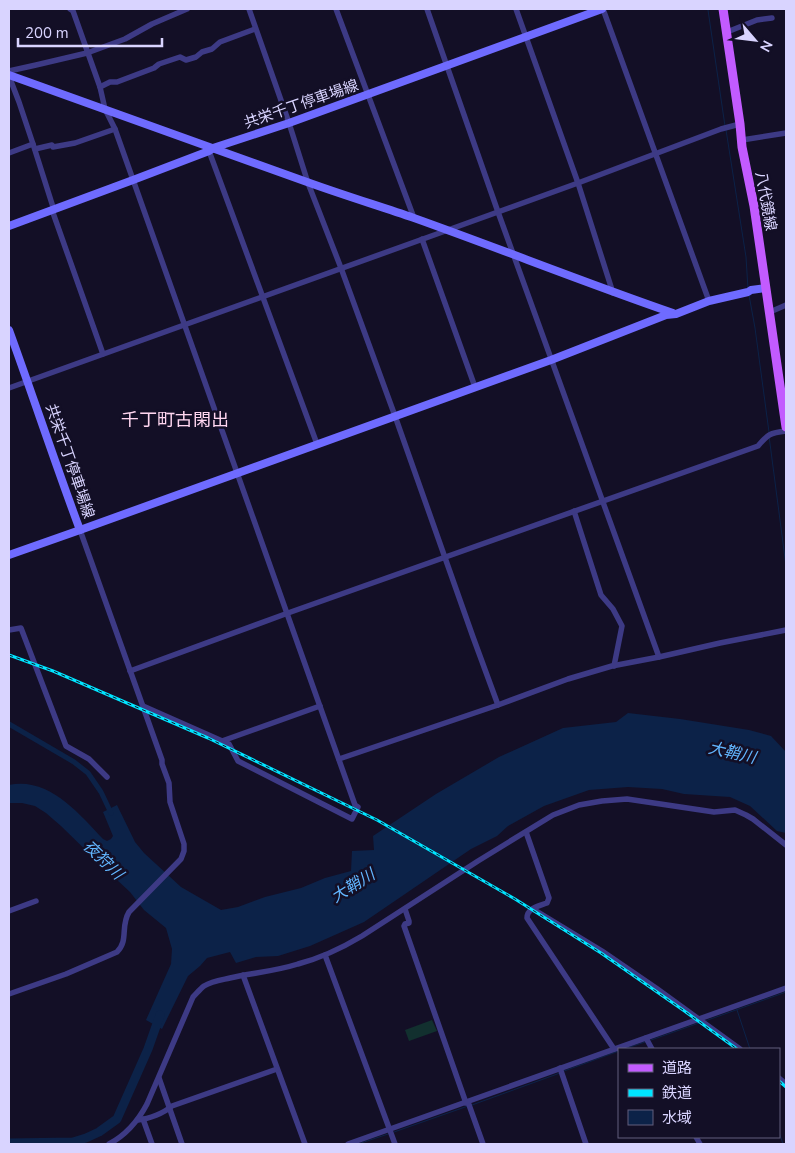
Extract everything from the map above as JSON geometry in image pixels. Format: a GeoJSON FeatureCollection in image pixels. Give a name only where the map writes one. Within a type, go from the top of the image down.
{"type":"FeatureCollection","features":[{"type":"Feature","properties":{"kind":"main road","name":"八代鏡線"},"geometry":{"type":"LineString","coordinates":[[723,9],[742,147],[754,206],[785,408],[786,429]]}},
{"type":"Feature","properties":{"kind":"street"},"geometry":{"type":"LineString","coordinates":[[72,9],[100,87],[105,109],[115,129],[355,805],[358,807],[352,819],[238,761],[229,744],[143,706]]}},
{"type":"Feature","properties":{"kind":"street"},"geometry":{"type":"LineString","coordinates":[[9,71],[87,52],[125,39],[152,24],[187,9]]}},
{"type":"Feature","properties":{"kind":"street"},"geometry":{"type":"LineString","coordinates":[[249,9],[308,183],[395,416],[498,705]]}},
{"type":"Feature","properties":{"kind":"street"},"geometry":{"type":"LineString","coordinates":[[336,9],[414,218]]}},
{"type":"Feature","properties":{"kind":"street"},"geometry":{"type":"LineString","coordinates":[[427,9],[498,212],[659,657]]}},
{"type":"Feature","properties":{"kind":"street"},"geometry":{"type":"LineString","coordinates":[[516,9],[578,183],[614,292]]}},
{"type":"Feature","properties":{"kind":"street"},"geometry":{"type":"LineString","coordinates":[[603,9],[709,301]]}},
{"type":"Feature","properties":{"kind":"street","name":"共栄千丁停車場線"},"geometry":{"type":"LineString","coordinates":[[9,226],[211,149],[289,123],[603,9]]}},
{"type":"Feature","properties":{"kind":"street"},"geometry":{"type":"LineString","coordinates":[[727,32],[757,20],[772,18]]}},
{"type":"Feature","properties":{"kind":"street"},"geometry":{"type":"LineString","coordinates":[[100,87],[180,57],[186,60],[196,57],[202,52],[212,49],[220,42],[255,29]]}},
{"type":"Feature","properties":{"kind":"street"},"geometry":{"type":"LineString","coordinates":[[9,76],[105,109],[211,149],[448,230],[676,314]]}},
{"type":"Feature","properties":{"kind":"street"},"geometry":{"type":"LineString","coordinates":[[9,76],[53,207],[52,210],[103,354]]}},
{"type":"Feature","properties":{"kind":"street"},"geometry":{"type":"LineString","coordinates":[[9,388],[578,183],[724,128],[740,124]]}},
{"type":"Feature","properties":{"kind":"street"},"geometry":{"type":"LineString","coordinates":[[9,152],[33,145],[52,145],[53,147],[76,142],[115,129]]}},
{"type":"Feature","properties":{"kind":"street"},"geometry":{"type":"LineString","coordinates":[[742,140],[786,133]]}},
{"type":"Feature","properties":{"kind":"street"},"geometry":{"type":"LineString","coordinates":[[211,149],[317,444]]}},
{"type":"Feature","properties":{"kind":"street"},"geometry":{"type":"LineString","coordinates":[[422,239],[475,387]]}},
{"type":"Feature","properties":{"kind":"street"},"geometry":{"type":"LineString","coordinates":[[9,994],[66,974],[117,952],[122,946],[124,926],[129,912],[181,859],[184,851],[184,844],[170,802],[170,783],[80,530],[552,360],[666,315],[676,314],[709,301],[766,288]]}},
{"type":"Feature","properties":{"kind":"street"},"geometry":{"type":"LineString","coordinates":[[770,312],[786,305]]}},
{"type":"Feature","properties":{"kind":"street","name":"共栄千丁停車場線"},"geometry":{"type":"LineString","coordinates":[[9,330],[80,530],[9,555]]}},
{"type":"Feature","properties":{"kind":"street"},"geometry":{"type":"LineString","coordinates":[[130,671],[758,446],[770,434],[786,429]]}},
{"type":"Feature","properties":{"kind":"street"},"geometry":{"type":"LineString","coordinates":[[574,511],[600,595],[614,609],[622,626],[614,666]]}},
{"type":"Feature","properties":{"kind":"street"},"geometry":{"type":"LineString","coordinates":[[9,630],[21,628],[66,746],[89,759],[108,776]]}},
{"type":"Feature","properties":{"kind":"street"},"geometry":{"type":"LineString","coordinates":[[339,759],[568,679],[614,666],[786,630]]}},
{"type":"Feature","properties":{"kind":"street"},"geometry":{"type":"LineString","coordinates":[[222,741],[320,706]]}},
{"type":"Feature","properties":{"kind":"street"},"geometry":{"type":"LineString","coordinates":[[152,1144],[141,1119],[194,997],[204,986],[212,982],[299,964],[325,955],[362,936],[405,910],[478,861],[553,815],[579,805],[627,799],[714,812],[735,810],[753,819],[786,845]]}},
{"type":"Feature","properties":{"kind":"street"},"geometry":{"type":"LineString","coordinates":[[526,832],[549,898],[547,903],[529,911],[527,918],[614,1049]]}},
{"type":"Feature","properties":{"kind":"street"},"geometry":{"type":"LineString","coordinates":[[9,911],[36,901]]}},
{"type":"Feature","properties":{"kind":"street"},"geometry":{"type":"LineString","coordinates":[[533,909],[602,951],[739,1048]]}},
{"type":"Feature","properties":{"kind":"street"},"geometry":{"type":"LineString","coordinates":[[405,910],[409,923],[404,926],[482,1144]]}},
{"type":"Feature","properties":{"kind":"street"},"geometry":{"type":"LineString","coordinates":[[325,955],[395,1144]]}},
{"type":"Feature","properties":{"kind":"street"},"geometry":{"type":"LineString","coordinates":[[243,975],[305,1144]]}},
{"type":"Feature","properties":{"kind":"street"},"geometry":{"type":"LineString","coordinates":[[348,1144],[390,1132],[561,1071],[614,1049],[647,1040],[701,1021],[786,988]]}},
{"type":"Feature","properties":{"kind":"street"},"geometry":{"type":"LineString","coordinates":[[647,1040],[651,1048]]}},
{"type":"Feature","properties":{"kind":"street"},"geometry":{"type":"LineString","coordinates":[[109,1144],[122,1136],[141,1119],[277,1069]]}},
{"type":"Feature","properties":{"kind":"street"},"geometry":{"type":"LineString","coordinates":[[561,1071],[586,1144]]}},
{"type":"Feature","properties":{"kind":"street"},"geometry":{"type":"LineString","coordinates":[[159,1078],[182,1144]]}},
{"type":"Feature","properties":{"kind":"green space"},"geometry":{"type":"Polygon","coordinates":[[[432,1020],[437,1031],[409,1041],[405,1030],[432,1020]]]}},
{"type":"Feature","properties":{"kind":"water","name":"夜狩川"},"geometry":{"type":"Polygon","coordinates":[[[628,713],[749,730],[771,736],[786,752],[786,833],[777,831],[750,806],[730,797],[684,794],[662,789],[628,787],[589,790],[544,806],[508,826],[497,836],[471,849],[364,922],[310,946],[278,956],[256,957],[236,963],[230,952],[207,958],[188,976],[162,1029],[146,1020],[171,964],[172,949],[166,928],[144,910],[130,892],[46,813],[35,806],[9,803],[9,785],[37,786],[62,799],[107,841],[113,836],[103,812],[117,805],[135,842],[144,853],[181,887],[221,910],[238,907],[351,871],[352,851],[374,850],[373,836],[436,794],[499,757],[563,728],[616,722],[628,713]]]}},
{"type":"Feature","properties":{"kind":"waterway"},"geometry":{"type":"LineString","coordinates":[[708,10],[725,126]]}},
{"type":"Feature","properties":{"kind":"waterway"},"geometry":{"type":"LineString","coordinates":[[726,130],[746,257],[748,289]]}},
{"type":"Feature","properties":{"kind":"waterway"},"geometry":{"type":"LineString","coordinates":[[749,295],[769,432]]}},
{"type":"Feature","properties":{"kind":"waterway"},"geometry":{"type":"LineString","coordinates":[[769,436],[786,566]]}},
{"type":"Feature","properties":{"kind":"waterway"},"geometry":{"type":"LineString","coordinates":[[9,724],[74,762],[88,773],[101,792],[111,813]]}},
{"type":"Feature","properties":{"kind":"waterway"},"geometry":{"type":"LineString","coordinates":[[705,1021],[786,992]]}},
{"type":"Feature","properties":{"kind":"waterway"},"geometry":{"type":"LineString","coordinates":[[737,1010],[750,1048]]}},
{"type":"Feature","properties":{"kind":"waterway","name":"大鞘川"},"geometry":{"type":"LineString","coordinates":[[9,1143],[73,1142],[99,1132],[117,1119],[148,1049],[160,1015]]}},
{"type":"Feature","properties":{"kind":"waterway"},"geometry":{"type":"LineString","coordinates":[[651,1040],[699,1023]]}},
{"type":"Feature","properties":{"kind":"waterway"},"geometry":{"type":"LineString","coordinates":[[627,1048],[645,1042]]}},
{"type":"Feature","properties":{"kind":"waterway"},"geometry":{"type":"LineString","coordinates":[[564,1071],[618,1051]]}},
{"type":"Feature","properties":{"kind":"waterway"},"geometry":{"type":"LineString","coordinates":[[472,1105],[560,1073]]}},
{"type":"Feature","properties":{"kind":"waterway"},"geometry":{"type":"LineString","coordinates":[[394,1132],[468,1106]]}},
{"type":"Feature","properties":{"kind":"waterway"},"geometry":{"type":"LineString","coordinates":[[358,1144],[388,1134]]}},
{"type":"Feature","properties":{"kind":"waterway"},"geometry":{"type":"LineString","coordinates":[[780,1135],[783,1144]]}},
{"type":"Feature","properties":{"kind":"railway"},"geometry":{"type":"LineString","coordinates":[[9,655],[53,671],[208,738],[377,820],[515,899],[601,953],[736,1048]]}},
{"type":"Feature","properties":{"kind":"railway"},"geometry":{"type":"LineString","coordinates":[[780,1082],[786,1087]]}},
{"type":"Feature","properties":{"kind":"district","name":"千丁町古閑出"},"geometry":{"type":"Point","coordinates":[175,420]}}]}
